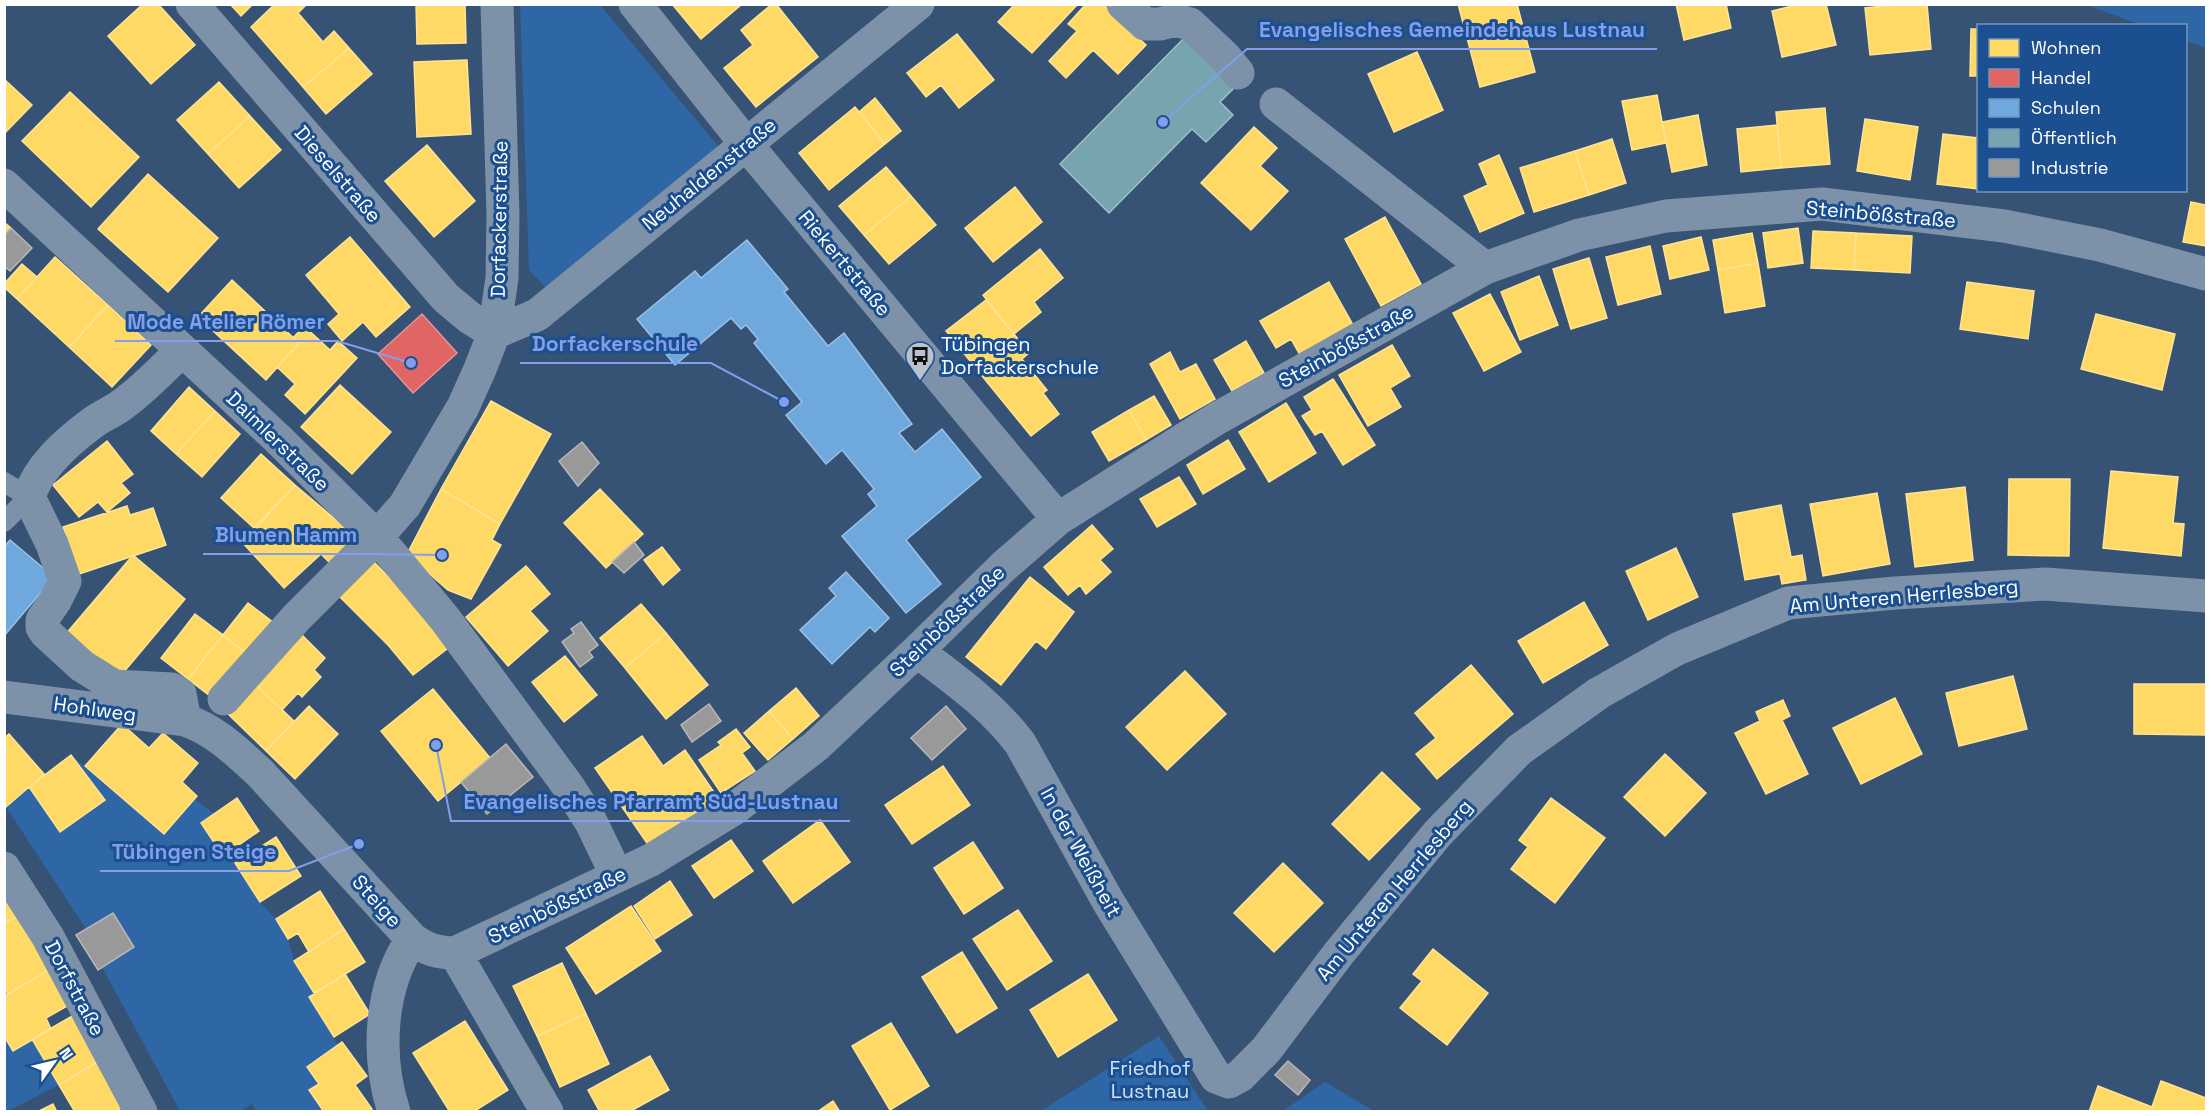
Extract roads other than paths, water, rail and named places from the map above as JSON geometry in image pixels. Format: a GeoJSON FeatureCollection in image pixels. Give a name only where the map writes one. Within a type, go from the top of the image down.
{"type":"FeatureCollection","features":[{"type":"Feature","properties":{"kind":"street","name":"Dieselstraße"},"geometry":{"type":"LineString","coordinates":[[192,4],[446,298],[470,318],[494,333]]}},
{"type":"Feature","properties":{"kind":"street","name":"Dorfackerstraße"},"geometry":{"type":"LineString","coordinates":[[224,699],[297,617],[377,537],[405,505],[463,407],[480,369],[494,333],[502,278],[503,216],[497,4]]}},
{"type":"Feature","properties":{"kind":"street","name":"Riekertstraße"},"geometry":{"type":"LineString","coordinates":[[635,4],[746,144],[1058,519]]}},
{"type":"Feature","properties":{"kind":"street","name":"Neuhaldenstraße"},"geometry":{"type":"LineString","coordinates":[[494,333],[537,315],[918,4]]}},
{"type":"Feature","properties":{"kind":"street"},"geometry":{"type":"LineString","coordinates":[[1123,4],[1145,24],[1160,24],[1175,20],[1191,24],[1238,73]]}},
{"type":"Feature","properties":{"kind":"street"},"geometry":{"type":"LineString","coordinates":[[1276,104],[1485,268]]}},
{"type":"Feature","properties":{"kind":"street","name":"Daimlerstraße"},"geometry":{"type":"LineString","coordinates":[[4,185],[277,438],[377,537],[445,619],[568,786],[591,822],[617,876]]}},
{"type":"Feature","properties":{"kind":"street","name":"Steinbößstraße"},"geometry":{"type":"LineString","coordinates":[[455,953],[651,860],[734,809],[816,746],[1004,566],[1058,519],[1216,419],[1485,268],[1579,235],[1666,216],[1822,204],[2004,226],[2100,245],[2206,274]]}},
{"type":"Feature","properties":{"kind":"street"},"geometry":{"type":"LineString","coordinates":[[182,350],[122,406],[92,423],[63,447],[32,485],[17,490],[52,544],[65,581],[56,601],[42,620],[42,627],[46,633],[82,666],[114,686],[172,690],[180,694],[185,720]]}},
{"type":"Feature","properties":{"kind":"street","name":"Am Unteren Herrlesberg"},"geometry":{"type":"LineString","coordinates":[[1216,1077],[1228,1082],[1240,1076],[1266,1050],[1339,953],[1438,833],[1519,750],[1599,693],[1677,649],[1788,603],[1894,593],[2045,584],[2206,596]]}},
{"type":"Feature","properties":{"kind":"street","name":"In der Weißheit"},"geometry":{"type":"LineString","coordinates":[[917,651],[983,701],[1020,743],[1109,903],[1216,1077]]}},
{"type":"Feature","properties":{"kind":"street","name":"Hohlweg"},"geometry":{"type":"LineString","coordinates":[[4,697],[185,720]]}},
{"type":"Feature","properties":{"kind":"street","name":"Steige"},"geometry":{"type":"LineString","coordinates":[[185,720],[202,726],[216,735],[260,774],[412,939],[400,957],[392,977],[386,1005],[383,1052],[394,1112]]}},
{"type":"Feature","properties":{"kind":"street","name":"Dorfstraße"},"geometry":{"type":"LineString","coordinates":[[4,868],[48,937],[141,1112]]}},
{"type":"Feature","properties":{"kind":"street"},"geometry":{"type":"LineString","coordinates":[[412,939],[423,947],[439,952],[455,953],[547,1112]]}},
{"type":"Feature","properties":{"kind":"lane"},"geometry":{"type":"LineString","coordinates":[[4,522],[17,490]]}},
{"type":"Feature","properties":{"kind":"place","name":"Evangelisches Gemeindehaus Lustnau"},"geometry":{"type":"Point","coordinates":[1163,122]}},
{"type":"Feature","properties":{"kind":"place","name":"Mode Atelier Römer"},"geometry":{"type":"Point","coordinates":[411,363]}},
{"type":"Feature","properties":{"kind":"place","name":"Tübingen Dorfackerschule"},"geometry":{"type":"Point","coordinates":[920,382]}},
{"type":"Feature","properties":{"kind":"place","name":"Dorfackerschule"},"geometry":{"type":"Point","coordinates":[784,402]}},
{"type":"Feature","properties":{"kind":"place","name":"Blumen Hamm"},"geometry":{"type":"Point","coordinates":[442,555]}},
{"type":"Feature","properties":{"kind":"place","name":"Evangelisches Pfarramt Süd-Lustnau"},"geometry":{"type":"Point","coordinates":[436,745]}},
{"type":"Feature","properties":{"kind":"place","name":"Tübingen Steige"},"geometry":{"type":"Point","coordinates":[359,844]}},
{"type":"Feature","properties":{"kind":"park label","name":"Friedhof Lustnau"},"geometry":{"type":"Point","coordinates":[1150,1080]}}]}
